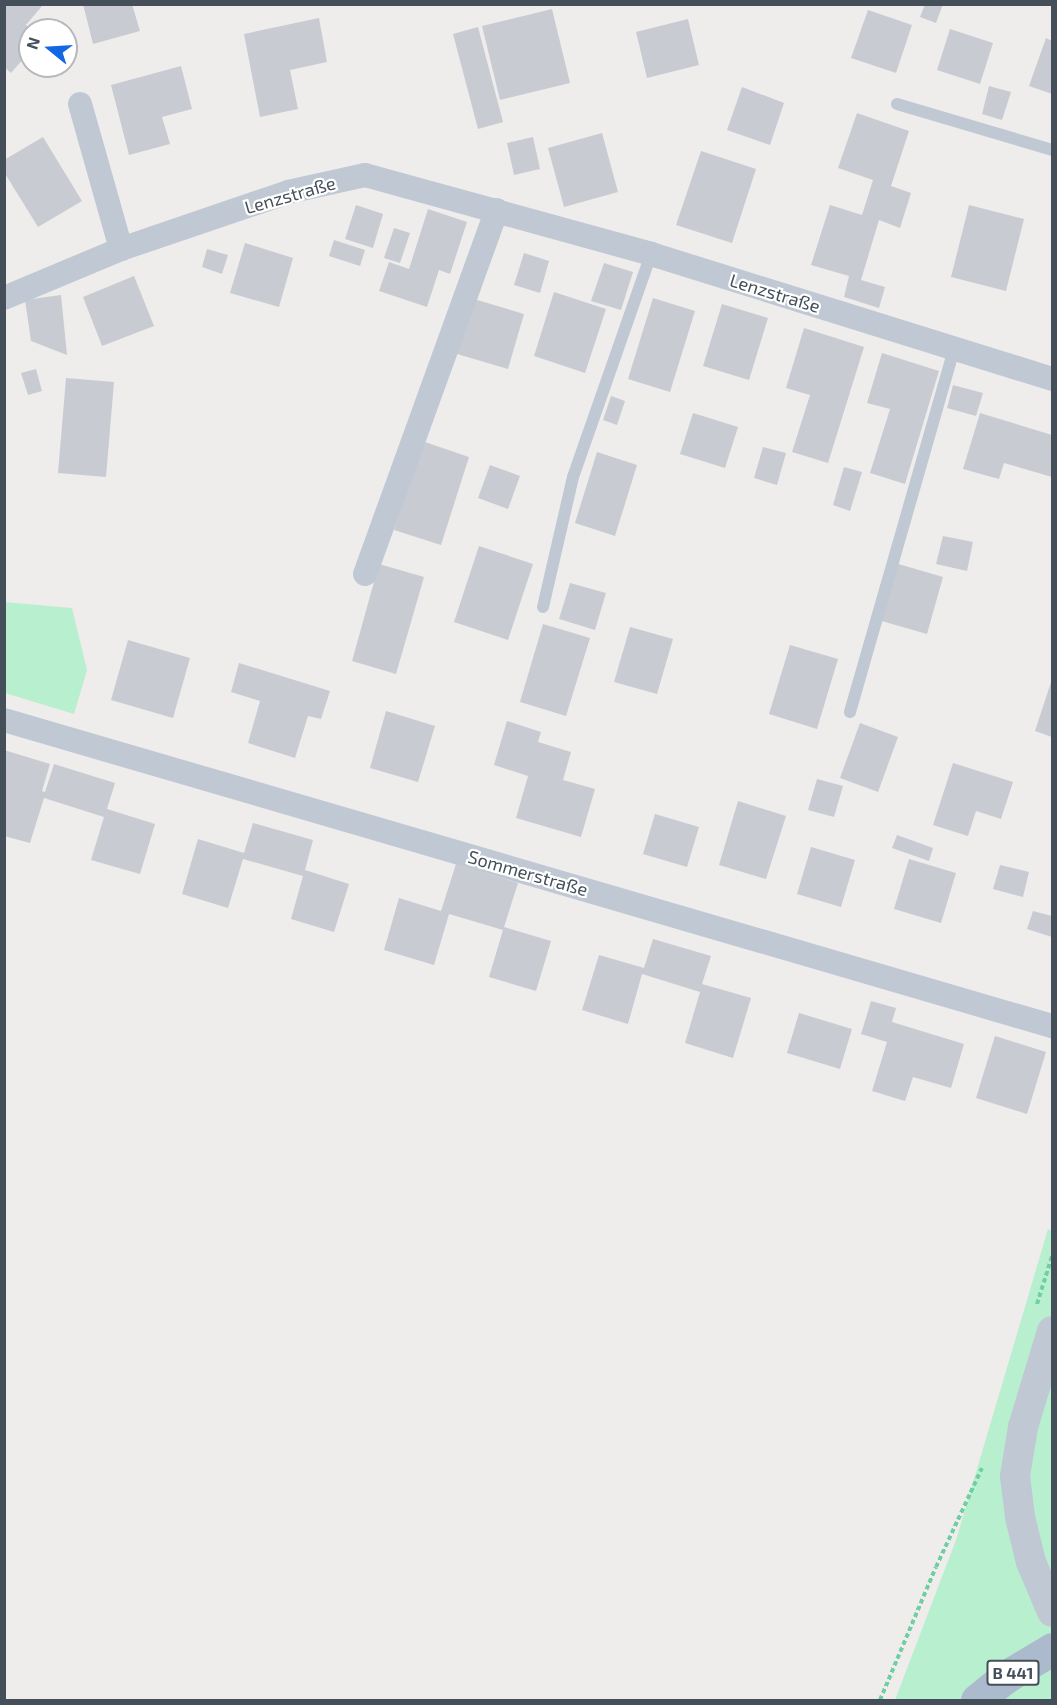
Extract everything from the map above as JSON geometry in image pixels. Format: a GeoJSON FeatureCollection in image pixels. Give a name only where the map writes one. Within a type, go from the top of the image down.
{"type":"FeatureCollection","features":[{"type":"Feature","properties":{"kind":"main road","name":"B 441"},"geometry":{"type":"LineString","coordinates":[[977,1701],[1004,1678],[1053,1648]]}},
{"type":"Feature","properties":{"kind":"street"},"geometry":{"type":"LineString","coordinates":[[80,104],[122,249]]}},
{"type":"Feature","properties":{"kind":"street","name":"Lenzstraße"},"geometry":{"type":"LineString","coordinates":[[4,298],[122,249],[288,192],[365,175],[651,254],[1053,379]]}},
{"type":"Feature","properties":{"kind":"street"},"geometry":{"type":"LineString","coordinates":[[365,574],[497,210]]}},
{"type":"Feature","properties":{"kind":"street","name":"Sommerstraße"},"geometry":{"type":"LineString","coordinates":[[4,720],[1053,1026]]}},
{"type":"Feature","properties":{"kind":"street"},"geometry":{"type":"LineString","coordinates":[[1043,1322],[1015,1476],[1020,1517],[1031,1562],[1053,1612]]}},
{"type":"Feature","properties":{"kind":"lane"},"geometry":{"type":"LineString","coordinates":[[897,104],[1053,150]]}},
{"type":"Feature","properties":{"kind":"lane"},"geometry":{"type":"LineString","coordinates":[[543,607],[573,477],[651,254]]}},
{"type":"Feature","properties":{"kind":"lane"},"geometry":{"type":"LineString","coordinates":[[850,712],[954,350]]}},
{"type":"Feature","properties":{"kind":"path"},"geometry":{"type":"LineString","coordinates":[[1043,1322],[1053,1256]]}},
{"type":"Feature","properties":{"kind":"path"},"geometry":{"type":"LineString","coordinates":[[880,1701],[985,1459]]}},
{"type":"Feature","properties":{"kind":"green space"},"geometry":{"type":"Polygon","coordinates":[[[4,602],[72,608],[87,670],[74,714],[5,693],[4,602]]]}},
{"type":"Feature","properties":{"kind":"green space"},"geometry":{"type":"Polygon","coordinates":[[[1048,1229],[1052,1231],[1052,1700],[895,1700],[956,1540],[1048,1229]]]}},
{"type":"Feature","properties":{"kind":"building"},"geometry":{"type":"Polygon","coordinates":[[[4,4],[42,6],[32,18],[18,18],[18,65],[11,73],[4,67],[4,4]]]}},
{"type":"Feature","properties":{"kind":"building"},"geometry":{"type":"Polygon","coordinates":[[[83,4],[132,4],[140,31],[93,44],[83,4]]]}},
{"type":"Feature","properties":{"kind":"building"},"geometry":{"type":"Polygon","coordinates":[[[925,4],[943,4],[936,23],[920,17],[925,4]]]}},
{"type":"Feature","properties":{"kind":"building"},"geometry":{"type":"Polygon","coordinates":[[[552,9],[570,83],[500,100],[482,26],[552,9]]]}},
{"type":"Feature","properties":{"kind":"building"},"geometry":{"type":"Polygon","coordinates":[[[868,10],[912,25],[896,73],[851,58],[868,10]]]}},
{"type":"Feature","properties":{"kind":"building"},"geometry":{"type":"Polygon","coordinates":[[[319,18],[327,62],[290,70],[298,109],[260,117],[244,34],[319,18]]]}},
{"type":"Feature","properties":{"kind":"building"},"geometry":{"type":"Polygon","coordinates":[[[688,19],[699,65],[647,78],[636,32],[688,19]]]}},
{"type":"Feature","properties":{"kind":"building"},"geometry":{"type":"Polygon","coordinates":[[[478,27],[503,122],[478,129],[453,34],[478,27]]]}},
{"type":"Feature","properties":{"kind":"building"},"geometry":{"type":"Polygon","coordinates":[[[950,29],[993,43],[980,84],[937,70],[950,29]]]}},
{"type":"Feature","properties":{"kind":"building"},"geometry":{"type":"Polygon","coordinates":[[[1046,38],[1052,41],[1052,94],[1029,86],[1046,38]]]}},
{"type":"Feature","properties":{"kind":"building"},"geometry":{"type":"Polygon","coordinates":[[[181,66],[192,109],[162,117],[170,144],[129,155],[111,85],[181,66]]]}},
{"type":"Feature","properties":{"kind":"building"},"geometry":{"type":"Polygon","coordinates":[[[989,86],[1011,92],[1002,120],[982,114],[989,86]]]}},
{"type":"Feature","properties":{"kind":"building"},"geometry":{"type":"Polygon","coordinates":[[[742,87],[784,103],[770,145],[727,130],[742,87]]]}},
{"type":"Feature","properties":{"kind":"building"},"geometry":{"type":"Polygon","coordinates":[[[857,113],[909,131],[891,186],[911,193],[900,228],[879,220],[861,280],[885,287],[879,308],[844,297],[849,276],[811,265],[830,205],[862,215],[873,180],[838,168],[857,113]]]}},
{"type":"Feature","properties":{"kind":"building"},"geometry":{"type":"Polygon","coordinates":[[[602,133],[618,192],[564,207],[548,148],[602,133]]]}},
{"type":"Feature","properties":{"kind":"building"},"geometry":{"type":"Polygon","coordinates":[[[43,137],[82,201],[38,227],[4,172],[4,160],[43,137]]]}},
{"type":"Feature","properties":{"kind":"building"},"geometry":{"type":"Polygon","coordinates":[[[533,137],[540,169],[514,175],[507,143],[533,137]]]}},
{"type":"Feature","properties":{"kind":"building"},"geometry":{"type":"Polygon","coordinates":[[[701,151],[756,169],[732,243],[676,225],[701,151]]]}},
{"type":"Feature","properties":{"kind":"building"},"geometry":{"type":"Polygon","coordinates":[[[356,205],[383,214],[373,248],[345,239],[356,205]]]}},
{"type":"Feature","properties":{"kind":"building"},"geometry":{"type":"Polygon","coordinates":[[[969,205],[1024,219],[1006,291],[951,277],[969,205]]]}},
{"type":"Feature","properties":{"kind":"building"},"geometry":{"type":"Polygon","coordinates":[[[428,209],[467,222],[450,274],[439,270],[427,307],[379,291],[389,262],[409,269],[428,209]]]}},
{"type":"Feature","properties":{"kind":"building"},"geometry":{"type":"Polygon","coordinates":[[[394,228],[410,233],[400,263],[384,258],[394,228]]]}},
{"type":"Feature","properties":{"kind":"building"},"geometry":{"type":"Polygon","coordinates":[[[334,240],[365,250],[360,266],[329,256],[334,240]]]}},
{"type":"Feature","properties":{"kind":"building"},"geometry":{"type":"Polygon","coordinates":[[[245,243],[293,258],[279,307],[230,293],[245,243]]]}},
{"type":"Feature","properties":{"kind":"building"},"geometry":{"type":"Polygon","coordinates":[[[207,249],[228,255],[222,274],[202,267],[207,249]]]}},
{"type":"Feature","properties":{"kind":"building"},"geometry":{"type":"Polygon","coordinates":[[[524,253],[549,261],[540,293],[514,285],[524,253]]]}},
{"type":"Feature","properties":{"kind":"building"},"geometry":{"type":"Polygon","coordinates":[[[604,263],[633,272],[621,310],[591,301],[604,263]]]}},
{"type":"Feature","properties":{"kind":"building"},"geometry":{"type":"Polygon","coordinates":[[[134,276],[154,326],[102,346],[83,297],[134,276]]]}},
{"type":"Feature","properties":{"kind":"building"},"geometry":{"type":"Polygon","coordinates":[[[554,292],[606,309],[585,373],[534,356],[554,292]]]}},
{"type":"Feature","properties":{"kind":"building"},"geometry":{"type":"Polygon","coordinates":[[[61,295],[67,355],[31,341],[25,300],[61,295]]]}},
{"type":"Feature","properties":{"kind":"building"},"geometry":{"type":"Polygon","coordinates":[[[653,298],[695,311],[670,392],[628,379],[653,298]]]}},
{"type":"Feature","properties":{"kind":"building"},"geometry":{"type":"Polygon","coordinates":[[[474,299],[524,314],[508,369],[457,354],[474,299]]]}},
{"type":"Feature","properties":{"kind":"building"},"geometry":{"type":"Polygon","coordinates":[[[722,304],[768,318],[749,380],[703,366],[722,304]]]}},
{"type":"Feature","properties":{"kind":"building"},"geometry":{"type":"Polygon","coordinates":[[[804,328],[864,347],[828,463],[792,452],[810,395],[786,388],[804,328]]]}},
{"type":"Feature","properties":{"kind":"building"},"geometry":{"type":"Polygon","coordinates":[[[882,353],[939,371],[905,484],[870,473],[890,409],[867,403],[882,353]]]}},
{"type":"Feature","properties":{"kind":"building"},"geometry":{"type":"Polygon","coordinates":[[[36,369],[42,391],[28,395],[21,373],[36,369]]]}},
{"type":"Feature","properties":{"kind":"building"},"geometry":{"type":"Polygon","coordinates":[[[66,378],[114,382],[106,477],[58,473],[66,378]]]}},
{"type":"Feature","properties":{"kind":"building"},"geometry":{"type":"Polygon","coordinates":[[[953,385],[983,393],[976,416],[947,408],[953,385]]]}},
{"type":"Feature","properties":{"kind":"building"},"geometry":{"type":"Polygon","coordinates":[[[611,396],[625,401],[617,425],[603,420],[611,396]]]}},
{"type":"Feature","properties":{"kind":"building"},"geometry":{"type":"Polygon","coordinates":[[[693,413],[738,427],[725,468],[680,454],[693,413]]]}},
{"type":"Feature","properties":{"kind":"building"},"geometry":{"type":"Polygon","coordinates":[[[980,413],[1052,435],[1052,477],[1004,463],[999,479],[963,469],[980,413]]]}},
{"type":"Feature","properties":{"kind":"building"},"geometry":{"type":"Polygon","coordinates":[[[422,441],[469,457],[441,545],[394,530],[422,441]]]}},
{"type":"Feature","properties":{"kind":"building"},"geometry":{"type":"Polygon","coordinates":[[[763,447],[786,453],[777,485],[754,478],[763,447]]]}},
{"type":"Feature","properties":{"kind":"building"},"geometry":{"type":"Polygon","coordinates":[[[597,452],[637,465],[615,536],[575,523],[597,452]]]}},
{"type":"Feature","properties":{"kind":"building"},"geometry":{"type":"Polygon","coordinates":[[[490,465],[520,476],[508,509],[478,498],[490,465]]]}},
{"type":"Feature","properties":{"kind":"building"},"geometry":{"type":"Polygon","coordinates":[[[844,467],[862,472],[850,511],[833,505],[844,467]]]}},
{"type":"Feature","properties":{"kind":"building"},"geometry":{"type":"Polygon","coordinates":[[[943,536],[973,542],[967,571],[936,564],[943,536]]]}},
{"type":"Feature","properties":{"kind":"building"},"geometry":{"type":"Polygon","coordinates":[[[479,546],[533,564],[508,640],[454,622],[479,546]]]}},
{"type":"Feature","properties":{"kind":"building"},"geometry":{"type":"Polygon","coordinates":[[[895,563],[943,577],[927,634],[878,620],[895,563]]]}},
{"type":"Feature","properties":{"kind":"building"},"geometry":{"type":"Polygon","coordinates":[[[379,564],[424,577],[396,674],[352,661],[379,564]]]}},
{"type":"Feature","properties":{"kind":"building"},"geometry":{"type":"Polygon","coordinates":[[[570,583],[606,593],[595,630],[559,619],[570,583]]]}},
{"type":"Feature","properties":{"kind":"building"},"geometry":{"type":"Polygon","coordinates":[[[543,624],[590,638],[566,716],[520,702],[543,624]]]}},
{"type":"Feature","properties":{"kind":"building"},"geometry":{"type":"Polygon","coordinates":[[[630,627],[673,639],[657,694],[614,682],[630,627]]]}},
{"type":"Feature","properties":{"kind":"building"},"geometry":{"type":"Polygon","coordinates":[[[128,640],[190,658],[173,718],[111,700],[128,640]]]}},
{"type":"Feature","properties":{"kind":"building"},"geometry":{"type":"Polygon","coordinates":[[[790,645],[838,659],[817,729],[769,714],[790,645]]]}},
{"type":"Feature","properties":{"kind":"building"},"geometry":{"type":"Polygon","coordinates":[[[239,663],[330,691],[321,719],[308,716],[295,758],[248,743],[260,701],[231,692],[239,663]]]}},
{"type":"Feature","properties":{"kind":"building"},"geometry":{"type":"Polygon","coordinates":[[[1052,679],[1052,737],[1035,731],[1052,679]]]}},
{"type":"Feature","properties":{"kind":"building"},"geometry":{"type":"Polygon","coordinates":[[[386,711],[435,726],[418,782],[370,768],[386,711]]]}},
{"type":"Feature","properties":{"kind":"building"},"geometry":{"type":"Polygon","coordinates":[[[507,721],[541,732],[538,742],[571,752],[563,780],[595,789],[581,837],[516,818],[528,776],[494,765],[507,721]]]}},
{"type":"Feature","properties":{"kind":"building"},"geometry":{"type":"Polygon","coordinates":[[[860,723],[898,737],[878,792],[840,778],[860,723]]]}},
{"type":"Feature","properties":{"kind":"building"},"geometry":{"type":"Polygon","coordinates":[[[4,750],[50,764],[42,791],[45,792],[54,764],[115,783],[107,809],[155,824],[140,874],[91,860],[104,817],[44,798],[30,843],[4,836],[4,750]]]}},
{"type":"Feature","properties":{"kind":"building"},"geometry":{"type":"Polygon","coordinates":[[[953,763],[1013,782],[1001,819],[976,811],[968,836],[933,825],[953,763]]]}},
{"type":"Feature","properties":{"kind":"building"},"geometry":{"type":"Polygon","coordinates":[[[817,779],[843,786],[834,817],[808,810],[817,779]]]}},
{"type":"Feature","properties":{"kind":"building"},"geometry":{"type":"Polygon","coordinates":[[[738,801],[786,816],[766,879],[719,865],[738,801]]]}},
{"type":"Feature","properties":{"kind":"building"},"geometry":{"type":"Polygon","coordinates":[[[655,814],[699,827],[687,867],[643,854],[655,814]]]}},
{"type":"Feature","properties":{"kind":"building"},"geometry":{"type":"Polygon","coordinates":[[[253,823],[313,840],[305,870],[349,884],[334,932],[291,919],[303,876],[243,859],[228,908],[182,894],[198,839],[244,853],[253,823]]]}},
{"type":"Feature","properties":{"kind":"building"},"geometry":{"type":"Polygon","coordinates":[[[897,835],[933,848],[929,861],[892,848],[897,835]]]}},
{"type":"Feature","properties":{"kind":"building"},"geometry":{"type":"Polygon","coordinates":[[[811,847],[855,860],[841,907],[797,894],[811,847]]]}},
{"type":"Feature","properties":{"kind":"building"},"geometry":{"type":"Polygon","coordinates":[[[909,859],[956,873],[941,923],[894,909],[909,859]]]}},
{"type":"Feature","properties":{"kind":"building"},"geometry":{"type":"Polygon","coordinates":[[[456,864],[518,883],[504,927],[551,941],[536,991],[489,977],[503,930],[449,914],[434,965],[384,950],[399,898],[441,911],[456,864]]]}},
{"type":"Feature","properties":{"kind":"building"},"geometry":{"type":"Polygon","coordinates":[[[1000,865],[1029,872],[1023,897],[993,889],[1000,865]]]}},
{"type":"Feature","properties":{"kind":"building"},"geometry":{"type":"Polygon","coordinates":[[[1033,911],[1052,916],[1052,937],[1027,929],[1033,911]]]}},
{"type":"Feature","properties":{"kind":"building"},"geometry":{"type":"Polygon","coordinates":[[[653,939],[711,956],[702,984],[751,998],[733,1058],[685,1043],[700,992],[642,974],[628,1024],[582,1010],[599,955],[644,968],[653,939]]]}},
{"type":"Feature","properties":{"kind":"building"},"geometry":{"type":"Polygon","coordinates":[[[871,1001],[896,1008],[892,1022],[964,1044],[951,1088],[913,1077],[905,1101],[872,1091],[887,1042],[861,1034],[871,1001]]]}},
{"type":"Feature","properties":{"kind":"building"},"geometry":{"type":"Polygon","coordinates":[[[799,1013],[852,1029],[840,1069],[787,1053],[799,1013]]]}},
{"type":"Feature","properties":{"kind":"building"},"geometry":{"type":"Polygon","coordinates":[[[995,1036],[1046,1052],[1027,1114],[976,1098],[995,1036]]]}}]}
